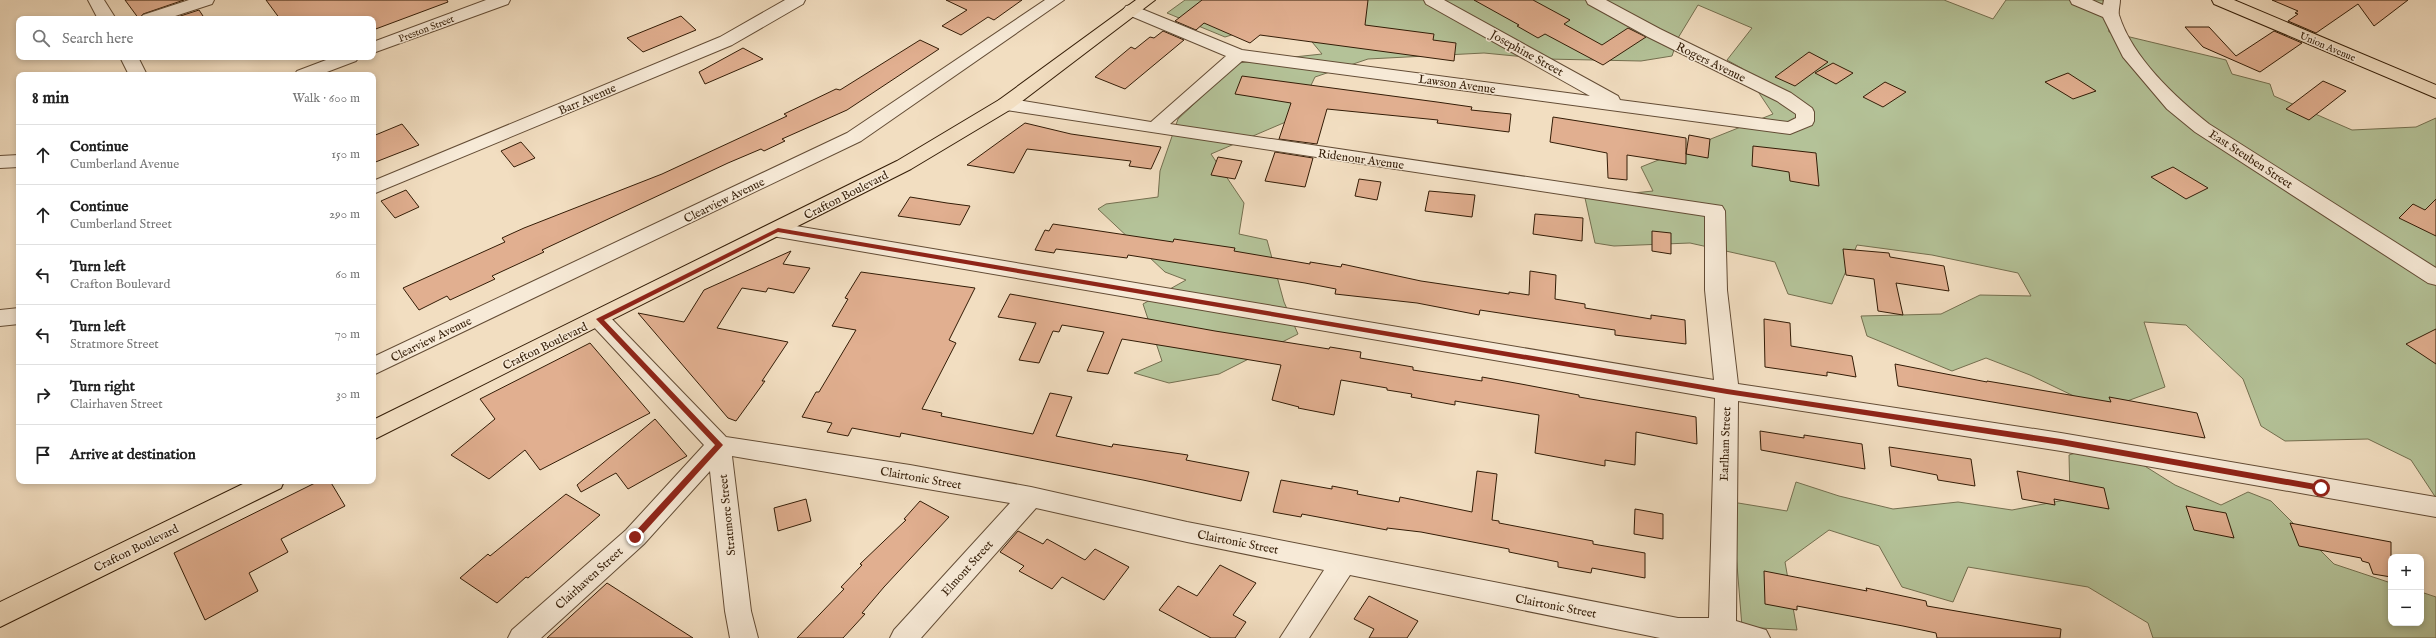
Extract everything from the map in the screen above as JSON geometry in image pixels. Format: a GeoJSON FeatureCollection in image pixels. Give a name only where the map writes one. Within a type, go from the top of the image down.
{"type":"FeatureCollection","features":[{"type":"Feature","properties":{"kind":"main road","name":"Union Avenue"},"geometry":{"type":"LineString","coordinates":[[2220,0],[2436,92]]}},
{"type":"Feature","properties":{"kind":"main road","name":"Crafton Boulevard"},"geometry":{"type":"LineString","coordinates":[[376,430],[778,230],[904,165],[1006,104],[1139,5]]}},
{"type":"Feature","properties":{"kind":"main road","name":"Crafton Boulevard"},"geometry":{"type":"LineString","coordinates":[[0,615],[266,484]]}},
{"type":"Feature","properties":{"kind":"street"},"geometry":{"type":"LineString","coordinates":[[96,0],[105,16]]}},
{"type":"Feature","properties":{"kind":"street"},"geometry":{"type":"LineString","coordinates":[[158,16],[206,0]]}},
{"type":"Feature","properties":{"kind":"street","name":"Preston Street"},"geometry":{"type":"LineString","coordinates":[[376,47],[502,0]]}},
{"type":"Feature","properties":{"kind":"street","name":"Barr Avenue"},"geometry":{"type":"LineString","coordinates":[[376,187],[726,41],[797,0]]}},
{"type":"Feature","properties":{"kind":"street","name":"Clearview Avenue"},"geometry":{"type":"LineString","coordinates":[[376,366],[854,137],[1056,0]]}},
{"type":"Feature","properties":{"kind":"street","name":"Josephine Street"},"geometry":{"type":"LineString","coordinates":[[1432,0],[1622,106]]}},
{"type":"Feature","properties":{"kind":"street","name":"Rogers Avenue"},"geometry":{"type":"LineString","coordinates":[[1594,0],[1654,33],[1784,98],[1805,112],[1805,121],[1790,128]]}},
{"type":"Feature","properties":{"kind":"street"},"geometry":{"type":"LineString","coordinates":[[2078,0],[2111,7]]}},
{"type":"Feature","properties":{"kind":"street","name":"Lawson Avenue"},"geometry":{"type":"LineString","coordinates":[[1139,5],[1238,55],[1790,128]]}},
{"type":"Feature","properties":{"kind":"street","name":"East Steuben Street"},"geometry":{"type":"LineString","coordinates":[[2111,7],[2129,53],[2174,105],[2202,128],[2436,278]]}},
{"type":"Feature","properties":{"kind":"street"},"geometry":{"type":"LineString","coordinates":[[1155,128],[1238,55]]}},
{"type":"Feature","properties":{"kind":"street"},"geometry":{"type":"LineString","coordinates":[[130,60],[136,72]]}},
{"type":"Feature","properties":{"kind":"street"},"geometry":{"type":"LineString","coordinates":[[310,72],[342,60]]}},
{"type":"Feature","properties":{"kind":"street","name":"Ridenour Avenue"},"geometry":{"type":"LineString","coordinates":[[1006,104],[1155,128],[1715,211]]}},
{"type":"Feature","properties":{"kind":"street"},"geometry":{"type":"LineString","coordinates":[[0,162],[16,161]]}},
{"type":"Feature","properties":{"kind":"street","name":"Earlham Street"},"geometry":{"type":"LineString","coordinates":[[1715,211],[1716,290],[1727,391],[1722,630]]}},
{"type":"Feature","properties":{"kind":"street"},"geometry":{"type":"LineString","coordinates":[[778,230],[1727,391],[2061,442],[2436,507]]}},
{"type":"Feature","properties":{"kind":"street"},"geometry":{"type":"LineString","coordinates":[[0,318],[16,316]]}},
{"type":"Feature","properties":{"kind":"street"},"geometry":{"type":"LineString","coordinates":[[599,319],[719,445]]}},
{"type":"Feature","properties":{"kind":"street","name":"Clairtonic Street"},"geometry":{"type":"LineString","coordinates":[[719,445],[1030,497],[1187,532],[1344,562],[1676,634],[1722,630],[1756,638]]}},
{"type":"Feature","properties":{"kind":"street","name":"Clairhaven Street"},"geometry":{"type":"LineString","coordinates":[[522,638],[635,537],[719,445]]}},
{"type":"Feature","properties":{"kind":"street","name":"Stratmore Street"},"geometry":{"type":"LineString","coordinates":[[719,445],[738,611],[744,638]]}},
{"type":"Feature","properties":{"kind":"street","name":"Elmont Street"},"geometry":{"type":"LineString","coordinates":[[904,638],[1030,497]]}},
{"type":"Feature","properties":{"kind":"street"},"geometry":{"type":"LineString","coordinates":[[1294,638],[1344,562]]}},
{"type":"Feature","properties":{"kind":"green space"},"geometry":{"type":"Polygon","coordinates":[[[1185,0],[1944,0],[1993,19],[2006,0],[2103,0],[2109,32],[2226,60],[2232,74],[2270,84],[2274,96],[2352,130],[2416,127],[2436,118],[2436,498],[2411,460],[2368,439],[2285,441],[2261,426],[2243,379],[2186,325],[2144,322],[2165,387],[2103,410],[2030,375],[1986,358],[1952,371],[1867,336],[1861,316],[1941,314],[1980,295],[2031,296],[2018,273],[1932,255],[1857,245],[1832,304],[1788,294],[1775,262],[1690,243],[1614,246],[1595,243],[1585,198],[1653,191],[1641,167],[1773,114],[1743,69],[1727,60],[1752,28],[1698,5],[1678,38],[1672,56],[1641,61],[1546,59],[1484,53],[1368,59],[1315,77],[1295,118],[1211,154],[1244,203],[1239,234],[1267,240],[1284,302],[1298,334],[1219,374],[1169,383],[1134,373],[1162,361],[1143,304],[1186,280],[1165,272],[1098,209],[1106,204],[1158,197],[1160,171],[1178,119],[1238,63],[1322,54],[1303,31],[1274,22],[1225,37],[1167,13],[1185,0]]]}},
{"type":"Feature","properties":{"kind":"green space"},"geometry":{"type":"Polygon","coordinates":[[[2108,443],[2175,485],[2221,505],[2248,492],[2271,501],[2334,564],[2388,582],[2388,626],[2424,626],[2424,593],[2436,597],[2436,638],[2153,638],[2148,623],[2088,587],[1968,567],[1953,602],[1902,587],[1879,546],[1829,530],[1785,562],[1797,630],[1742,627],[1732,502],[1787,511],[1796,482],[1839,496],[1893,509],[1958,502],[2012,510],[2070,499],[2069,455],[2108,443]]]}},
{"type":"Feature","properties":{"kind":"building"},"geometry":{"type":"Polygon","coordinates":[[[125,0],[184,0],[143,14],[141,16],[137,16],[125,0]]]}},
{"type":"Feature","properties":{"kind":"building"},"geometry":{"type":"Polygon","coordinates":[[[266,0],[447,0],[448,2],[376,29],[376,16],[278,16],[266,0]]]}},
{"type":"Feature","properties":{"kind":"building"},"geometry":{"type":"Polygon","coordinates":[[[946,0],[1022,0],[994,20],[988,17],[961,35],[942,26],[967,10],[946,0]]]}},
{"type":"Feature","properties":{"kind":"building"},"geometry":{"type":"Polygon","coordinates":[[[1202,0],[1368,0],[1365,25],[1434,34],[1433,40],[1456,43],[1454,61],[1260,35],[1250,43],[1204,23],[1196,30],[1175,21],[1202,0]]]}},
{"type":"Feature","properties":{"kind":"building"},"geometry":{"type":"Polygon","coordinates":[[[1474,0],[1533,0],[1570,20],[1564,24],[1602,45],[1628,28],[1646,37],[1603,65],[1545,34],[1538,38],[1517,26],[1519,25],[1474,0]]]}},
{"type":"Feature","properties":{"kind":"building"},"geometry":{"type":"Polygon","coordinates":[[[2272,0],[2408,0],[2374,26],[2358,4],[2316,33],[2288,21],[2298,14],[2295,13],[2298,11],[2272,0]]]}},
{"type":"Feature","properties":{"kind":"building"},"geometry":{"type":"Polygon","coordinates":[[[199,10],[203,16],[180,16],[199,10]]]}},
{"type":"Feature","properties":{"kind":"building"},"geometry":{"type":"Polygon","coordinates":[[[681,16],[696,30],[643,52],[627,38],[681,16]]]}},
{"type":"Feature","properties":{"kind":"building"},"geometry":{"type":"Polygon","coordinates":[[[2185,27],[2209,27],[2236,56],[2274,31],[2302,43],[2260,72],[2203,47],[2185,27]]]}},
{"type":"Feature","properties":{"kind":"building"},"geometry":{"type":"Polygon","coordinates":[[[1163,31],[1184,40],[1125,89],[1095,77],[1131,47],[1135,49],[1150,37],[1154,38],[1163,31]]]}},
{"type":"Feature","properties":{"kind":"building"},"geometry":{"type":"Polygon","coordinates":[[[920,40],[939,49],[847,110],[782,139],[785,141],[764,151],[761,149],[728,163],[542,250],[544,252],[492,276],[495,279],[450,300],[447,296],[419,310],[403,288],[505,242],[502,238],[524,228],[662,174],[787,116],[784,114],[836,89],[840,90],[920,40]]]}},
{"type":"Feature","properties":{"kind":"building"},"geometry":{"type":"Polygon","coordinates":[[[743,48],[763,59],[705,84],[699,72],[743,48]]]}},
{"type":"Feature","properties":{"kind":"building"},"geometry":{"type":"Polygon","coordinates":[[[1809,52],[1828,62],[1795,86],[1775,77],[1809,52]]]}},
{"type":"Feature","properties":{"kind":"building"},"geometry":{"type":"Polygon","coordinates":[[[1833,63],[1853,73],[1836,84],[1815,73],[1833,63]]]}},
{"type":"Feature","properties":{"kind":"building"},"geometry":{"type":"Polygon","coordinates":[[[2068,73],[2096,91],[2073,99],[2045,82],[2068,73]]]}},
{"type":"Feature","properties":{"kind":"building"},"geometry":{"type":"Polygon","coordinates":[[[1242,76],[1472,107],[1471,110],[1511,114],[1509,132],[1437,123],[1438,120],[1327,109],[1317,144],[1279,139],[1291,103],[1235,94],[1242,76]]]}},
{"type":"Feature","properties":{"kind":"building"},"geometry":{"type":"Polygon","coordinates":[[[2323,81],[2346,91],[2309,120],[2286,109],[2323,81]]]}},
{"type":"Feature","properties":{"kind":"building"},"geometry":{"type":"Polygon","coordinates":[[[1885,82],[1906,92],[1883,107],[1863,97],[1885,82]]]}},
{"type":"Feature","properties":{"kind":"building"},"geometry":{"type":"Polygon","coordinates":[[[1553,117],[1686,138],[1686,164],[1627,155],[1627,180],[1608,178],[1607,153],[1550,142],[1553,117]]]}},
{"type":"Feature","properties":{"kind":"building"},"geometry":{"type":"Polygon","coordinates":[[[1025,123],[1071,134],[1161,147],[1151,169],[1129,166],[1131,161],[1027,149],[1014,173],[967,165],[1025,123]]]}},
{"type":"Feature","properties":{"kind":"building"},"geometry":{"type":"Polygon","coordinates":[[[402,124],[419,145],[376,162],[376,135],[402,124]]]}},
{"type":"Feature","properties":{"kind":"building"},"geometry":{"type":"Polygon","coordinates":[[[1689,135],[1710,139],[1708,158],[1686,154],[1689,135]]]}},
{"type":"Feature","properties":{"kind":"building"},"geometry":{"type":"Polygon","coordinates":[[[521,142],[535,158],[514,167],[501,151],[521,142]]]}},
{"type":"Feature","properties":{"kind":"building"},"geometry":{"type":"Polygon","coordinates":[[[1753,146],[1816,153],[1819,186],[1790,181],[1789,172],[1752,166],[1753,146]]]}},
{"type":"Feature","properties":{"kind":"building"},"geometry":{"type":"Polygon","coordinates":[[[1275,152],[1313,158],[1305,187],[1265,181],[1275,152]]]}},
{"type":"Feature","properties":{"kind":"building"},"geometry":{"type":"Polygon","coordinates":[[[1218,157],[1242,161],[1235,179],[1211,175],[1218,157]]]}},
{"type":"Feature","properties":{"kind":"building"},"geometry":{"type":"Polygon","coordinates":[[[2173,167],[2208,188],[2186,199],[2151,177],[2173,167]]]}},
{"type":"Feature","properties":{"kind":"building"},"geometry":{"type":"Polygon","coordinates":[[[1359,179],[1381,182],[1377,200],[1355,196],[1359,179]]]}},
{"type":"Feature","properties":{"kind":"building"},"geometry":{"type":"Polygon","coordinates":[[[406,190],[419,207],[395,218],[381,201],[406,190]]]}},
{"type":"Feature","properties":{"kind":"building"},"geometry":{"type":"Polygon","coordinates":[[[1429,191],[1475,195],[1472,217],[1425,211],[1429,191]]]}},
{"type":"Feature","properties":{"kind":"building"},"geometry":{"type":"Polygon","coordinates":[[[910,197],[970,206],[960,225],[898,216],[910,197]]]}},
{"type":"Feature","properties":{"kind":"building"},"geometry":{"type":"Polygon","coordinates":[[[2436,199],[2436,236],[2399,218],[2413,204],[2425,210],[2436,199]]]}},
{"type":"Feature","properties":{"kind":"building"},"geometry":{"type":"Polygon","coordinates":[[[1535,214],[1583,218],[1582,241],[1533,234],[1535,214]]]}},
{"type":"Feature","properties":{"kind":"building"},"geometry":{"type":"Polygon","coordinates":[[[1053,224],[1173,242],[1174,239],[1235,248],[1234,251],[1310,264],[1310,262],[1341,267],[1342,264],[1421,281],[1509,294],[1509,292],[1529,295],[1530,271],[1556,275],[1555,299],[1585,304],[1585,308],[1651,319],[1651,315],[1685,320],[1686,344],[1615,335],[1615,330],[1480,310],[1479,315],[1417,303],[1335,294],[1336,289],[1305,283],[1128,255],[1127,258],[1056,249],[1054,253],[1035,250],[1045,230],[1049,231],[1053,224]]]}},
{"type":"Feature","properties":{"kind":"building"},"geometry":{"type":"Polygon","coordinates":[[[1652,231],[1671,233],[1671,254],[1652,251],[1652,231]]]}},
{"type":"Feature","properties":{"kind":"building"},"geometry":{"type":"Polygon","coordinates":[[[1843,249],[1889,253],[1890,257],[1944,266],[1949,291],[1896,283],[1903,315],[1878,311],[1874,279],[1846,275],[1843,249]]]}},
{"type":"Feature","properties":{"kind":"building"},"geometry":{"type":"Polygon","coordinates":[[[791,251],[783,264],[810,268],[794,293],[768,288],[766,292],[742,288],[717,328],[788,342],[762,381],[765,381],[736,421],[728,418],[638,313],[684,322],[704,290],[791,251]]]}},
{"type":"Feature","properties":{"kind":"building"},"geometry":{"type":"Polygon","coordinates":[[[861,272],[975,288],[949,340],[956,343],[922,409],[942,413],[941,416],[1033,434],[1050,393],[1072,397],[1056,436],[1112,447],[1113,444],[1188,455],[1186,460],[1249,472],[1241,501],[1143,480],[901,433],[900,437],[852,428],[848,436],[827,432],[832,423],[802,417],[816,392],[819,392],[856,330],[832,326],[848,299],[845,298],[861,272]]]}},
{"type":"Feature","properties":{"kind":"building"},"geometry":{"type":"Polygon","coordinates":[[[1010,294],[1215,331],[1329,349],[1330,347],[1361,352],[1360,358],[1413,367],[1413,370],[1482,381],[1482,377],[1579,395],[1579,397],[1696,417],[1697,444],[1636,432],[1635,465],[1605,460],[1605,466],[1535,453],[1539,415],[1455,401],[1455,405],[1411,397],[1412,394],[1387,390],[1387,388],[1341,380],[1334,415],[1298,408],[1299,407],[1272,400],[1281,365],[1122,339],[1108,374],[1087,371],[1104,332],[1062,325],[1059,332],[1053,331],[1039,363],[1019,360],[1036,323],[998,317],[1010,294]]]}},
{"type":"Feature","properties":{"kind":"building"},"geometry":{"type":"Polygon","coordinates":[[[1764,319],[1790,323],[1791,346],[1852,356],[1856,377],[1827,372],[1827,376],[1765,367],[1764,319]]]}},
{"type":"Feature","properties":{"kind":"building"},"geometry":{"type":"Polygon","coordinates":[[[2436,329],[2436,364],[2406,344],[2436,329]]]}},
{"type":"Feature","properties":{"kind":"building"},"geometry":{"type":"Polygon","coordinates":[[[590,343],[650,413],[540,470],[525,450],[489,479],[451,455],[495,419],[480,399],[590,343]]]}},
{"type":"Feature","properties":{"kind":"building"},"geometry":{"type":"Polygon","coordinates":[[[1895,364],[1987,382],[2111,402],[2109,397],[2197,413],[2205,438],[1898,386],[1895,364]]]}},
{"type":"Feature","properties":{"kind":"building"},"geometry":{"type":"Polygon","coordinates":[[[655,419],[687,456],[628,489],[616,473],[581,492],[577,485],[655,419]]]}},
{"type":"Feature","properties":{"kind":"building"},"geometry":{"type":"Polygon","coordinates":[[[1760,431],[1804,438],[1804,435],[1862,444],[1865,469],[1761,450],[1760,431]]]}},
{"type":"Feature","properties":{"kind":"building"},"geometry":{"type":"Polygon","coordinates":[[[1889,447],[1971,459],[1975,486],[1938,480],[1937,475],[1891,466],[1889,447]]]}},
{"type":"Feature","properties":{"kind":"building"},"geometry":{"type":"Polygon","coordinates":[[[1477,471],[1497,474],[1492,520],[1499,521],[1499,523],[1593,541],[1593,544],[1645,553],[1645,578],[1592,568],[1591,573],[1558,567],[1558,562],[1509,552],[1509,549],[1421,532],[1387,528],[1387,530],[1302,514],[1301,517],[1273,512],[1281,480],[1332,489],[1332,486],[1358,491],[1357,494],[1399,502],[1400,497],[1472,512],[1477,471]]]}},
{"type":"Feature","properties":{"kind":"building"},"geometry":{"type":"Polygon","coordinates":[[[2017,471],[2104,488],[2109,509],[2054,499],[2055,505],[2022,499],[2017,471]]]}},
{"type":"Feature","properties":{"kind":"building"},"geometry":{"type":"Polygon","coordinates":[[[313,484],[332,484],[345,506],[281,539],[288,552],[249,573],[258,591],[205,620],[174,553],[313,484]]]}},
{"type":"Feature","properties":{"kind":"building"},"geometry":{"type":"Polygon","coordinates":[[[566,494],[600,515],[497,603],[460,578],[488,554],[490,556],[566,494]]]}},
{"type":"Feature","properties":{"kind":"building"},"geometry":{"type":"Polygon","coordinates":[[[806,499],[811,521],[778,531],[774,508],[806,499]]]}},
{"type":"Feature","properties":{"kind":"building"},"geometry":{"type":"Polygon","coordinates":[[[920,501],[949,517],[884,587],[862,613],[865,614],[843,638],[797,638],[844,589],[841,587],[862,565],[860,564],[906,520],[904,519],[920,501]]]}},
{"type":"Feature","properties":{"kind":"building"},"geometry":{"type":"Polygon","coordinates":[[[2186,506],[2226,513],[2234,538],[2194,530],[2186,506]]]}},
{"type":"Feature","properties":{"kind":"building"},"geometry":{"type":"Polygon","coordinates":[[[1635,509],[1663,514],[1663,539],[1634,534],[1635,509]]]}},
{"type":"Feature","properties":{"kind":"building"},"geometry":{"type":"Polygon","coordinates":[[[2290,523],[2391,542],[2391,554],[2388,554],[2388,576],[2373,574],[2369,563],[2362,561],[2361,558],[2299,546],[2290,523]]]}},
{"type":"Feature","properties":{"kind":"building"},"geometry":{"type":"Polygon","coordinates":[[[1018,531],[1043,544],[1047,539],[1085,560],[1095,549],[1129,567],[1104,600],[1062,577],[1052,589],[1019,571],[1024,566],[1000,552],[1018,531]]]}},
{"type":"Feature","properties":{"kind":"building"},"geometry":{"type":"Polygon","coordinates":[[[1220,565],[1256,583],[1233,615],[1246,622],[1235,638],[1211,638],[1159,610],[1178,586],[1197,596],[1220,565]]]}},
{"type":"Feature","properties":{"kind":"building"},"geometry":{"type":"Polygon","coordinates":[[[1764,571],[1867,591],[1866,588],[1926,601],[1927,606],[2061,629],[2060,638],[1937,638],[1936,633],[1903,626],[1797,606],[1797,610],[1765,604],[1764,571]]]}},
{"type":"Feature","properties":{"kind":"building"},"geometry":{"type":"Polygon","coordinates":[[[607,583],[693,638],[547,638],[607,583]]]}},
{"type":"Feature","properties":{"kind":"building"},"geometry":{"type":"Polygon","coordinates":[[[1369,596],[1418,621],[1407,638],[1369,638],[1374,629],[1354,619],[1369,596]]]}},
{"type":"Feature","properties":{"kind":"route"},"geometry":{"type":"LineString","coordinates":[[635,537],[719,445],[599,319],[778,230],[1727,391],[2061,442],[2321,488]]}}]}
